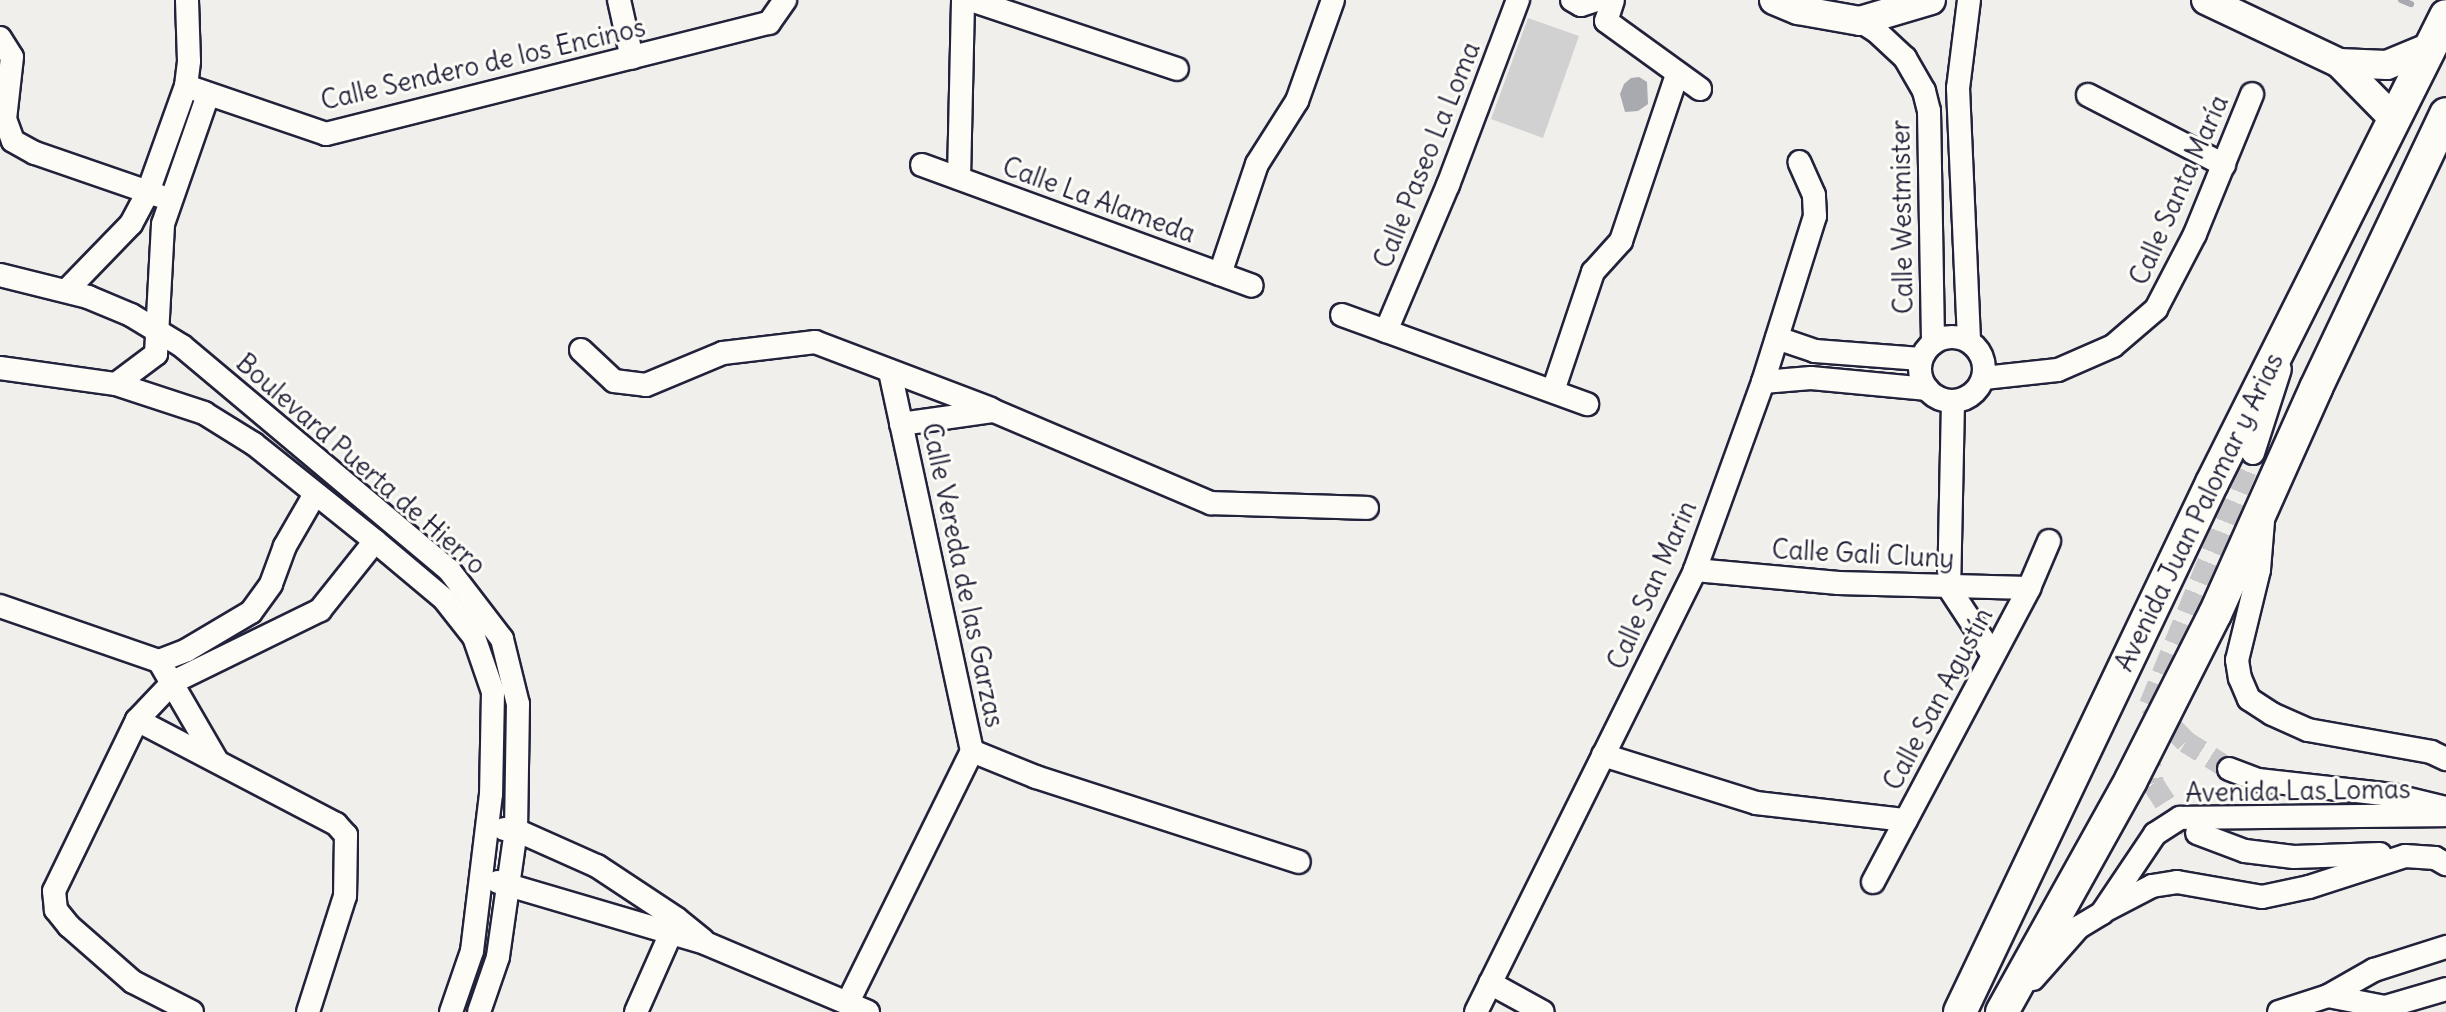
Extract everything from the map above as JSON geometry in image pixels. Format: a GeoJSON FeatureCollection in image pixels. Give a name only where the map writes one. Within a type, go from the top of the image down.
{"type":"FeatureCollection","features":[{"type":"Feature","properties":{"kind":"main road","name":"Avenida Juan Palomar y Arias"},"geometry":{"type":"LineString","coordinates":[[1960,1012],[2293,317],[2446,16]]}},
{"type":"Feature","properties":{"kind":"main road","name":"Avenida Juan Palomar y Arias"},"geometry":{"type":"LineString","coordinates":[[2002,1012],[2131,780],[2215,614],[2265,501],[2439,146],[2446,114]]}},
{"type":"Feature","properties":{"kind":"street"},"geometry":{"type":"LineString","coordinates":[[67,290],[131,224],[148,192],[186,86],[189,61],[187,0]]}},
{"type":"Feature","properties":{"kind":"street"},"geometry":{"type":"LineString","coordinates":[[619,0],[632,58]]}},
{"type":"Feature","properties":{"kind":"street","name":"Calle Sendero de los Encinos"},"geometry":{"type":"LineString","coordinates":[[186,86],[326,134],[769,23],[785,0]]}},
{"type":"Feature","properties":{"kind":"street"},"geometry":{"type":"LineString","coordinates":[[959,178],[963,0]]}},
{"type":"Feature","properties":{"kind":"street"},"geometry":{"type":"LineString","coordinates":[[971,0],[1177,69]]}},
{"type":"Feature","properties":{"kind":"street","name":"Calle La Alameda"},"geometry":{"type":"LineString","coordinates":[[1220,274],[1257,164],[1297,101],[1333,0]]}},
{"type":"Feature","properties":{"kind":"street","name":"Calle Paseo La Loma"},"geometry":{"type":"LineString","coordinates":[[1386,331],[1448,185],[1518,0]]}},
{"type":"Feature","properties":{"kind":"street"},"geometry":{"type":"LineString","coordinates":[[1572,0],[1581,5],[1596,0]]}},
{"type":"Feature","properties":{"kind":"street"},"geometry":{"type":"LineString","coordinates":[[1613,0],[1606,21],[1700,89]]}},
{"type":"Feature","properties":{"kind":"street"},"geometry":{"type":"LineString","coordinates":[[1774,0],[1798,10],[1860,21],[1931,0]]}},
{"type":"Feature","properties":{"kind":"street"},"geometry":{"type":"LineString","coordinates":[[1927,351],[1921,380],[1933,396],[1953,402],[1973,395],[1984,378],[1982,357],[1969,341],[1958,88],[1969,0]]}},
{"type":"Feature","properties":{"kind":"street"},"geometry":{"type":"LineString","coordinates":[[2206,0],[2339,63],[2394,119]]}},
{"type":"Feature","properties":{"kind":"street","name":"Calle Westmister"},"geometry":{"type":"LineString","coordinates":[[1860,21],[1898,50],[1924,91],[1929,111],[1927,351]]}},
{"type":"Feature","properties":{"kind":"street"},"geometry":{"type":"LineString","coordinates":[[0,38],[12,57],[5,119],[13,141],[35,153],[171,199]]}},
{"type":"Feature","properties":{"kind":"street"},"geometry":{"type":"LineString","coordinates":[[2339,63],[2387,65],[2430,47]]}},
{"type":"Feature","properties":{"kind":"street"},"geometry":{"type":"LineString","coordinates":[[1553,391],[1593,272],[1621,241],[1677,75]]}},
{"type":"Feature","properties":{"kind":"street"},"geometry":{"type":"LineString","coordinates":[[1924,91],[1958,88]]}},
{"type":"Feature","properties":{"kind":"street","name":"Calle Santa María"},"geometry":{"type":"LineString","coordinates":[[1984,378],[2058,370],[2113,346],[2156,309],[2195,234],[2252,94]]}},
{"type":"Feature","properties":{"kind":"street"},"geometry":{"type":"LineString","coordinates":[[116,384],[156,354],[163,224],[208,95]]}},
{"type":"Feature","properties":{"kind":"street"},"geometry":{"type":"LineString","coordinates":[[2088,95],[2224,165]]}},
{"type":"Feature","properties":{"kind":"street","name":"Calle San Marin"},"geometry":{"type":"LineString","coordinates":[[1478,1011],[1695,570],[1763,382],[1815,216],[1809,180],[1799,162]]}},
{"type":"Feature","properties":{"kind":"street","name":"Calle La Alameda"},"geometry":{"type":"LineString","coordinates":[[922,165],[1252,286]]}},
{"type":"Feature","properties":{"kind":"street","name":"Boulevard Puerta de Hierro"},"geometry":{"type":"LineString","coordinates":[[0,275],[67,290],[131,315],[182,346],[449,570],[502,639],[518,704],[516,830],[498,957],[479,1012]]}},
{"type":"Feature","properties":{"kind":"street"},"geometry":{"type":"LineString","coordinates":[[1342,315],[1587,404]]}},
{"type":"Feature","properties":{"kind":"street"},"geometry":{"type":"LineString","coordinates":[[2253,453],[2272,402],[2293,317]]}},
{"type":"Feature","properties":{"kind":"street"},"geometry":{"type":"LineString","coordinates":[[1777,338],[1815,351],[1927,351],[1951,337],[1969,341]]}},
{"type":"Feature","properties":{"kind":"street"},"geometry":{"type":"LineString","coordinates":[[581,350],[614,381],[646,385],[723,353],[815,342],[994,411],[1211,503],[1367,508]]}},
{"type":"Feature","properties":{"kind":"street"},"geometry":{"type":"LineString","coordinates":[[1811,378],[1815,351]]}},
{"type":"Feature","properties":{"kind":"street","name":"Boulevard Puerta de Hierro"},"geometry":{"type":"LineString","coordinates":[[0,368],[116,384],[204,413],[254,444],[375,541],[444,599],[474,637],[493,692],[495,721],[487,827],[472,951],[451,1012]]}},
{"type":"Feature","properties":{"kind":"street","name":"Calle Vereda de las Garzas"},"geometry":{"type":"LineString","coordinates":[[848,1002],[972,751],[890,372]]}},
{"type":"Feature","properties":{"kind":"street"},"geometry":{"type":"LineString","coordinates":[[1763,382],[1811,378],[1927,389]]}},
{"type":"Feature","properties":{"kind":"street"},"geometry":{"type":"LineString","coordinates":[[1953,402],[1949,588],[1993,655]]}},
{"type":"Feature","properties":{"kind":"street"},"geometry":{"type":"LineString","coordinates":[[901,424],[994,411]]}},
{"type":"Feature","properties":{"kind":"street"},"geometry":{"type":"LineString","coordinates":[[159,661],[187,650],[251,612],[271,584],[285,546],[315,494]]}},
{"type":"Feature","properties":{"kind":"street","name":"Avenida Las Lomas"},"geometry":{"type":"LineString","coordinates":[[2265,501],[2259,570],[2237,660],[2240,678],[2249,699],[2272,714],[2308,730],[2431,752],[2446,759]]}},
{"type":"Feature","properties":{"kind":"street"},"geometry":{"type":"LineString","coordinates":[[192,1012],[133,982],[56,910],[54,891],[137,720],[173,682],[320,610],[375,541]]}},
{"type":"Feature","properties":{"kind":"street","name":"Calle San Agustín"},"geometry":{"type":"LineString","coordinates":[[1873,882],[2029,588],[2049,541]]}},
{"type":"Feature","properties":{"kind":"street","name":"Calle Gali Cluny"},"geometry":{"type":"LineString","coordinates":[[1695,570],[1949,588],[2029,588]]}},
{"type":"Feature","properties":{"kind":"street"},"geometry":{"type":"LineString","coordinates":[[0,606],[159,661],[217,761]]}},
{"type":"Feature","properties":{"kind":"street"},"geometry":{"type":"LineString","coordinates":[[251,612],[266,637]]}},
{"type":"Feature","properties":{"kind":"street"},"geometry":{"type":"LineString","coordinates":[[137,720],[336,824],[346,835],[345,896],[308,1012]]}},
{"type":"Feature","properties":{"kind":"street"},"geometry":{"type":"LineString","coordinates":[[972,751],[1036,777],[1299,862]]}},
{"type":"Feature","properties":{"kind":"street"},"geometry":{"type":"LineString","coordinates":[[1603,755],[1756,803],[1906,820]]}},
{"type":"Feature","properties":{"kind":"street","name":"Avenida Las Lomas"},"geometry":{"type":"LineString","coordinates":[[2229,769],[2258,780],[2392,795],[2446,808]]}},
{"type":"Feature","properties":{"kind":"street","name":"Avenida Las Lomas"},"geometry":{"type":"LineString","coordinates":[[2102,913],[2142,849],[2164,826],[2180,818],[2446,815]]}},
{"type":"Feature","properties":{"kind":"street"},"geometry":{"type":"LineString","coordinates":[[487,827],[516,830],[597,866],[674,927],[868,1012]]}},
{"type":"Feature","properties":{"kind":"street","name":"Avenida Las Lomas"},"geometry":{"type":"LineString","coordinates":[[2197,833],[2245,851],[2294,857],[2405,856],[2435,858],[2446,864]]}},
{"type":"Feature","properties":{"kind":"street","name":"Avenida Las Lomas"},"geometry":{"type":"LineString","coordinates":[[2009,1012],[2048,959],[2079,927],[2152,886],[2177,882],[2262,897],[2309,887],[2405,856]]}},
{"type":"Feature","properties":{"kind":"street"},"geometry":{"type":"LineString","coordinates":[[481,879],[510,883],[674,927]]}},
{"type":"Feature","properties":{"kind":"street"},"geometry":{"type":"LineString","coordinates":[[636,1012],[674,927]]}},
{"type":"Feature","properties":{"kind":"street"},"geometry":{"type":"LineString","coordinates":[[2279,1012],[2328,996],[2374,970],[2446,947]]}},
{"type":"Feature","properties":{"kind":"street"},"geometry":{"type":"LineString","coordinates":[[1490,983],[1543,1012]]}},
{"type":"Feature","properties":{"kind":"street"},"geometry":{"type":"LineString","coordinates":[[2328,996],[2385,1007],[2446,989]]}},
{"type":"Feature","properties":{"kind":"shaded area"},"geometry":{"type":"Polygon","coordinates":[[[1528,18],[1579,36],[1543,138],[1491,119],[1528,18]]]}},
{"type":"Feature","properties":{"kind":"shaded area"},"geometry":{"type":"Polygon","coordinates":[[[1639,77],[1647,82],[1648,104],[1638,111],[1625,112],[1620,94],[1624,84],[1631,78],[1639,77]]]}},
{"type":"Feature","properties":{"kind":"waterway"},"geometry":{"type":"LineString","coordinates":[[2401,0],[2411,4]]}},
{"type":"Feature","properties":{"kind":"tunnel"},"geometry":{"type":"LineString","coordinates":[[2229,769],[2186,742],[2150,705],[2253,453]]}},
{"type":"Feature","properties":{"kind":"tunnel"},"geometry":{"type":"LineString","coordinates":[[2147,746],[2153,784],[2172,813],[2194,831]]}}]}
